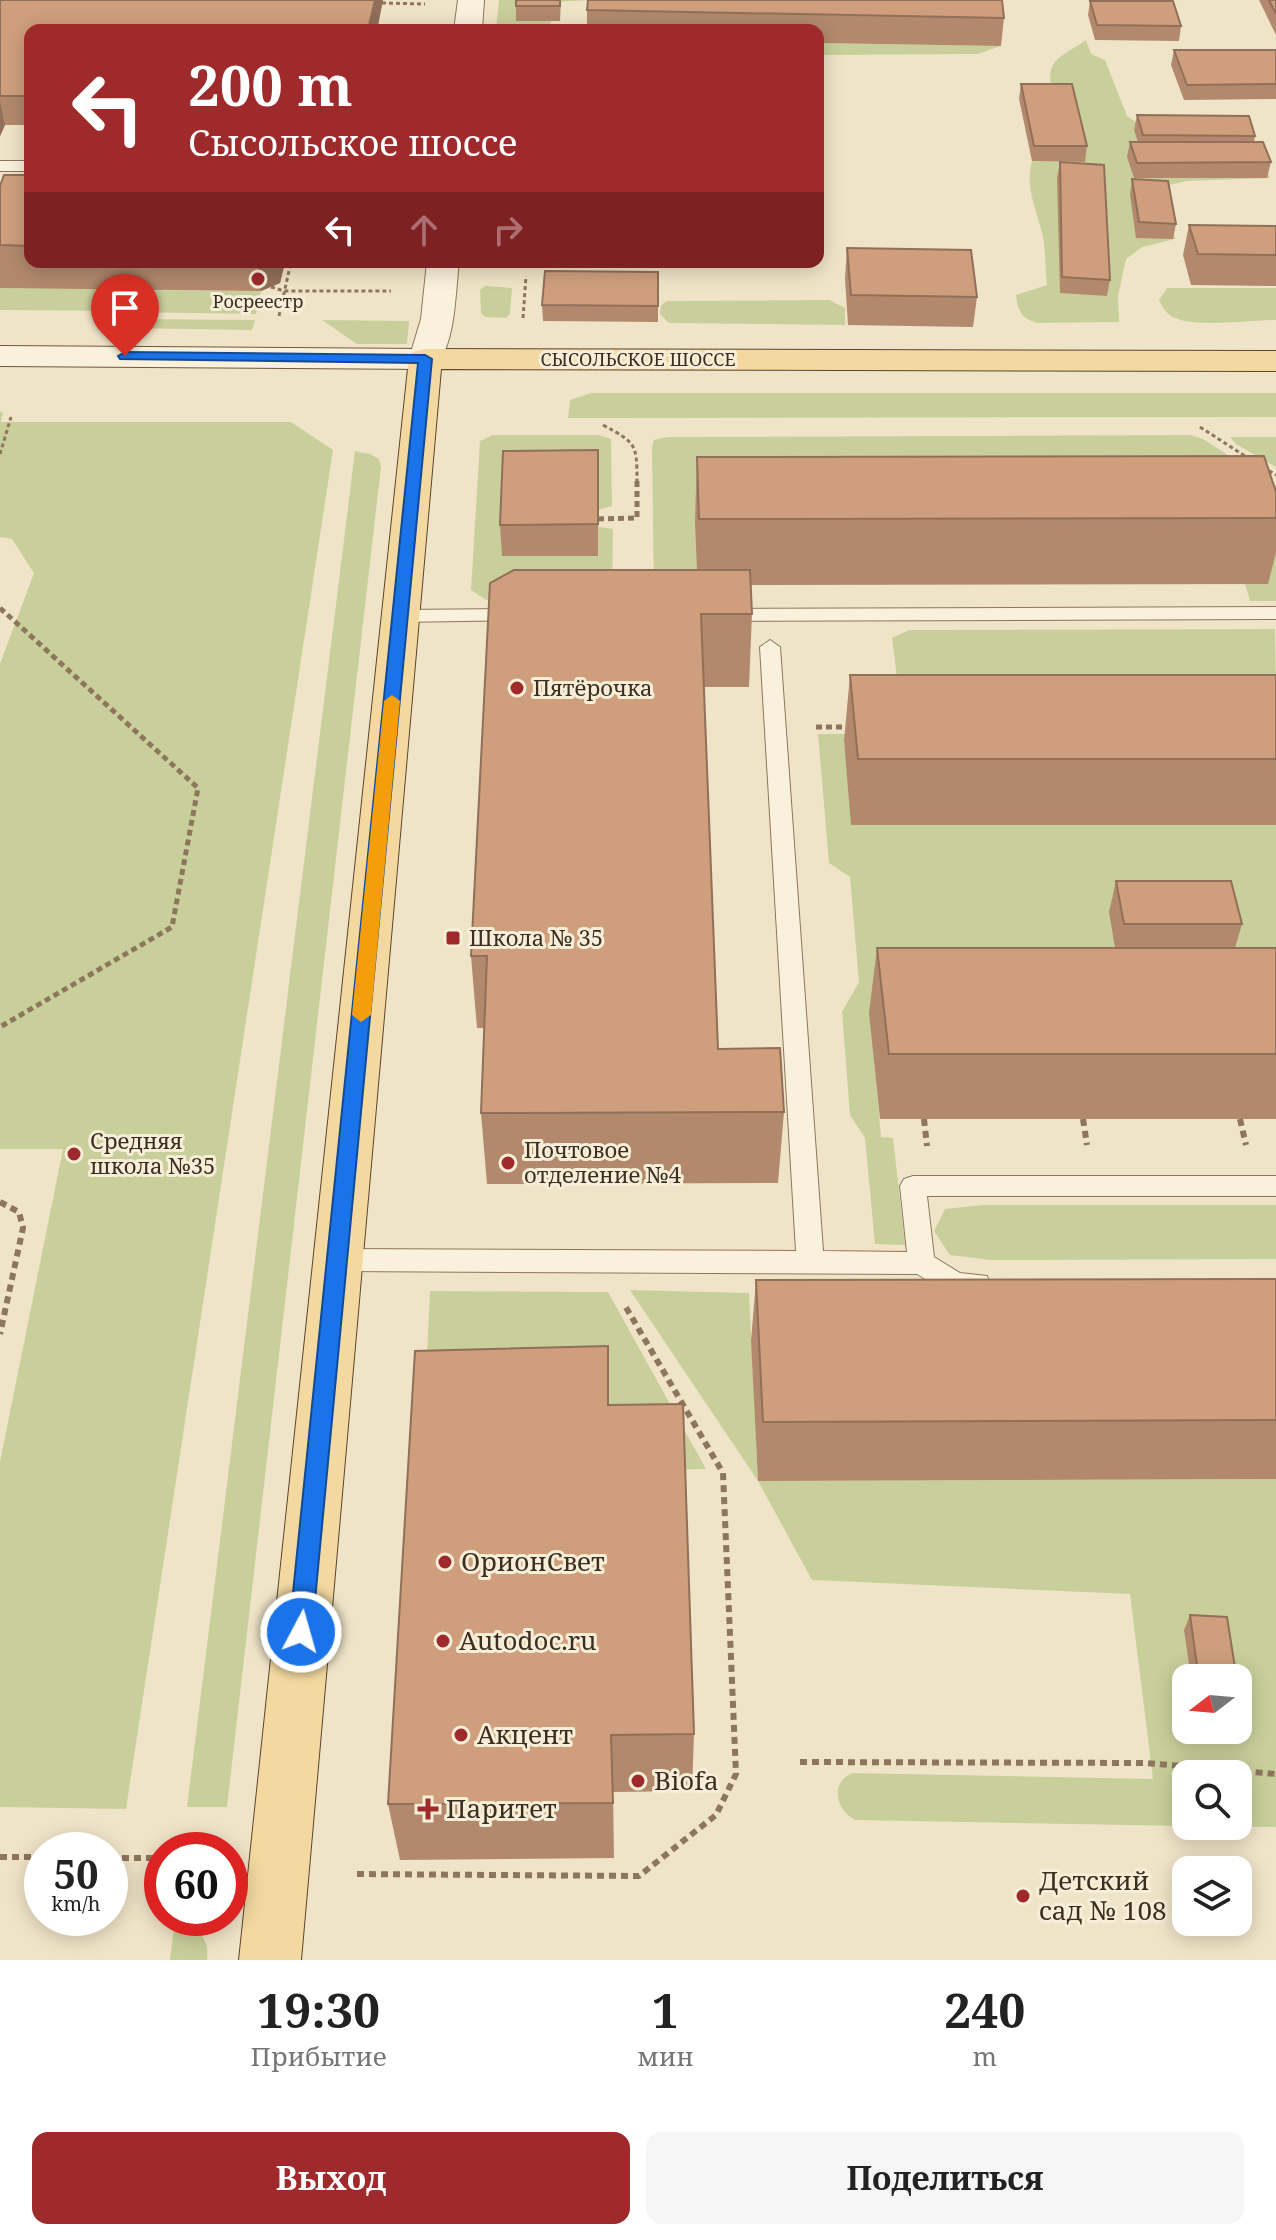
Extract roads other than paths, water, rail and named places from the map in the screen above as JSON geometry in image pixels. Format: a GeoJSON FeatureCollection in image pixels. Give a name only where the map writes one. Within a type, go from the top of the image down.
{"type":"FeatureCollection","features":[{"type":"Feature","properties":{"kind":"main road"},"geometry":{"type":"LineString","coordinates":[[469,24],[471,0]]}},
{"type":"Feature","properties":{"kind":"main road"},"geometry":{"type":"LineString","coordinates":[[270,1960],[425,359],[437,319],[442,268]]}},
{"type":"Feature","properties":{"kind":"main road","name":"СЫСОЛЬСКОЕ ШОССЕ"},"geometry":{"type":"LineString","coordinates":[[0,356],[1276,361]]}},
{"type":"Feature","properties":{"kind":"lane"},"geometry":{"type":"LineString","coordinates":[[0,166],[24,166]]}},
{"type":"Feature","properties":{"kind":"lane"},"geometry":{"type":"LineString","coordinates":[[696,615],[1276,613]]}},
{"type":"Feature","properties":{"kind":"lane"},"geometry":{"type":"LineString","coordinates":[[400,616],[532,615]]}},
{"type":"Feature","properties":{"kind":"lane"},"geometry":{"type":"LineString","coordinates":[[770,647],[810,1263]]}},
{"type":"Feature","properties":{"kind":"lane"},"geometry":{"type":"LineString","coordinates":[[921,1263],[913,1186],[1276,1186]]}},
{"type":"Feature","properties":{"kind":"lane"},"geometry":{"type":"LineString","coordinates":[[338,1260],[921,1263],[956,1284],[997,1284]]}},
{"type":"Feature","properties":{"kind":"place","name":"Росреестр"},"geometry":{"type":"Point","coordinates":[258,279]}},
{"type":"Feature","properties":{"kind":"place","name":"Пятёрочка"},"geometry":{"type":"Point","coordinates":[517,688]}},
{"type":"Feature","properties":{"kind":"place","name":"Школа № 35"},"geometry":{"type":"Point","coordinates":[453,938]}},
{"type":"Feature","properties":{"kind":"place","name":"Средняя школа №35"},"geometry":{"type":"Point","coordinates":[74,1154]}},
{"type":"Feature","properties":{"kind":"place","name":"Почтовое отделение №4"},"geometry":{"type":"Point","coordinates":[508,1163]}},
{"type":"Feature","properties":{"kind":"place","name":"ОрионСвет"},"geometry":{"type":"Point","coordinates":[445,1562]}},
{"type":"Feature","properties":{"kind":"place","name":"Autodoc.ru"},"geometry":{"type":"Point","coordinates":[443,1641]}},
{"type":"Feature","properties":{"kind":"place","name":"Акцент"},"geometry":{"type":"Point","coordinates":[461,1735]}},
{"type":"Feature","properties":{"kind":"place","name":"Biofa"},"geometry":{"type":"Point","coordinates":[638,1781]}},
{"type":"Feature","properties":{"kind":"place","name":"Паритет"},"geometry":{"type":"Point","coordinates":[428,1809]}},
{"type":"Feature","properties":{"kind":"place","name":"Детский сад № 108"},"geometry":{"type":"Point","coordinates":[1023,1896]}}]}
